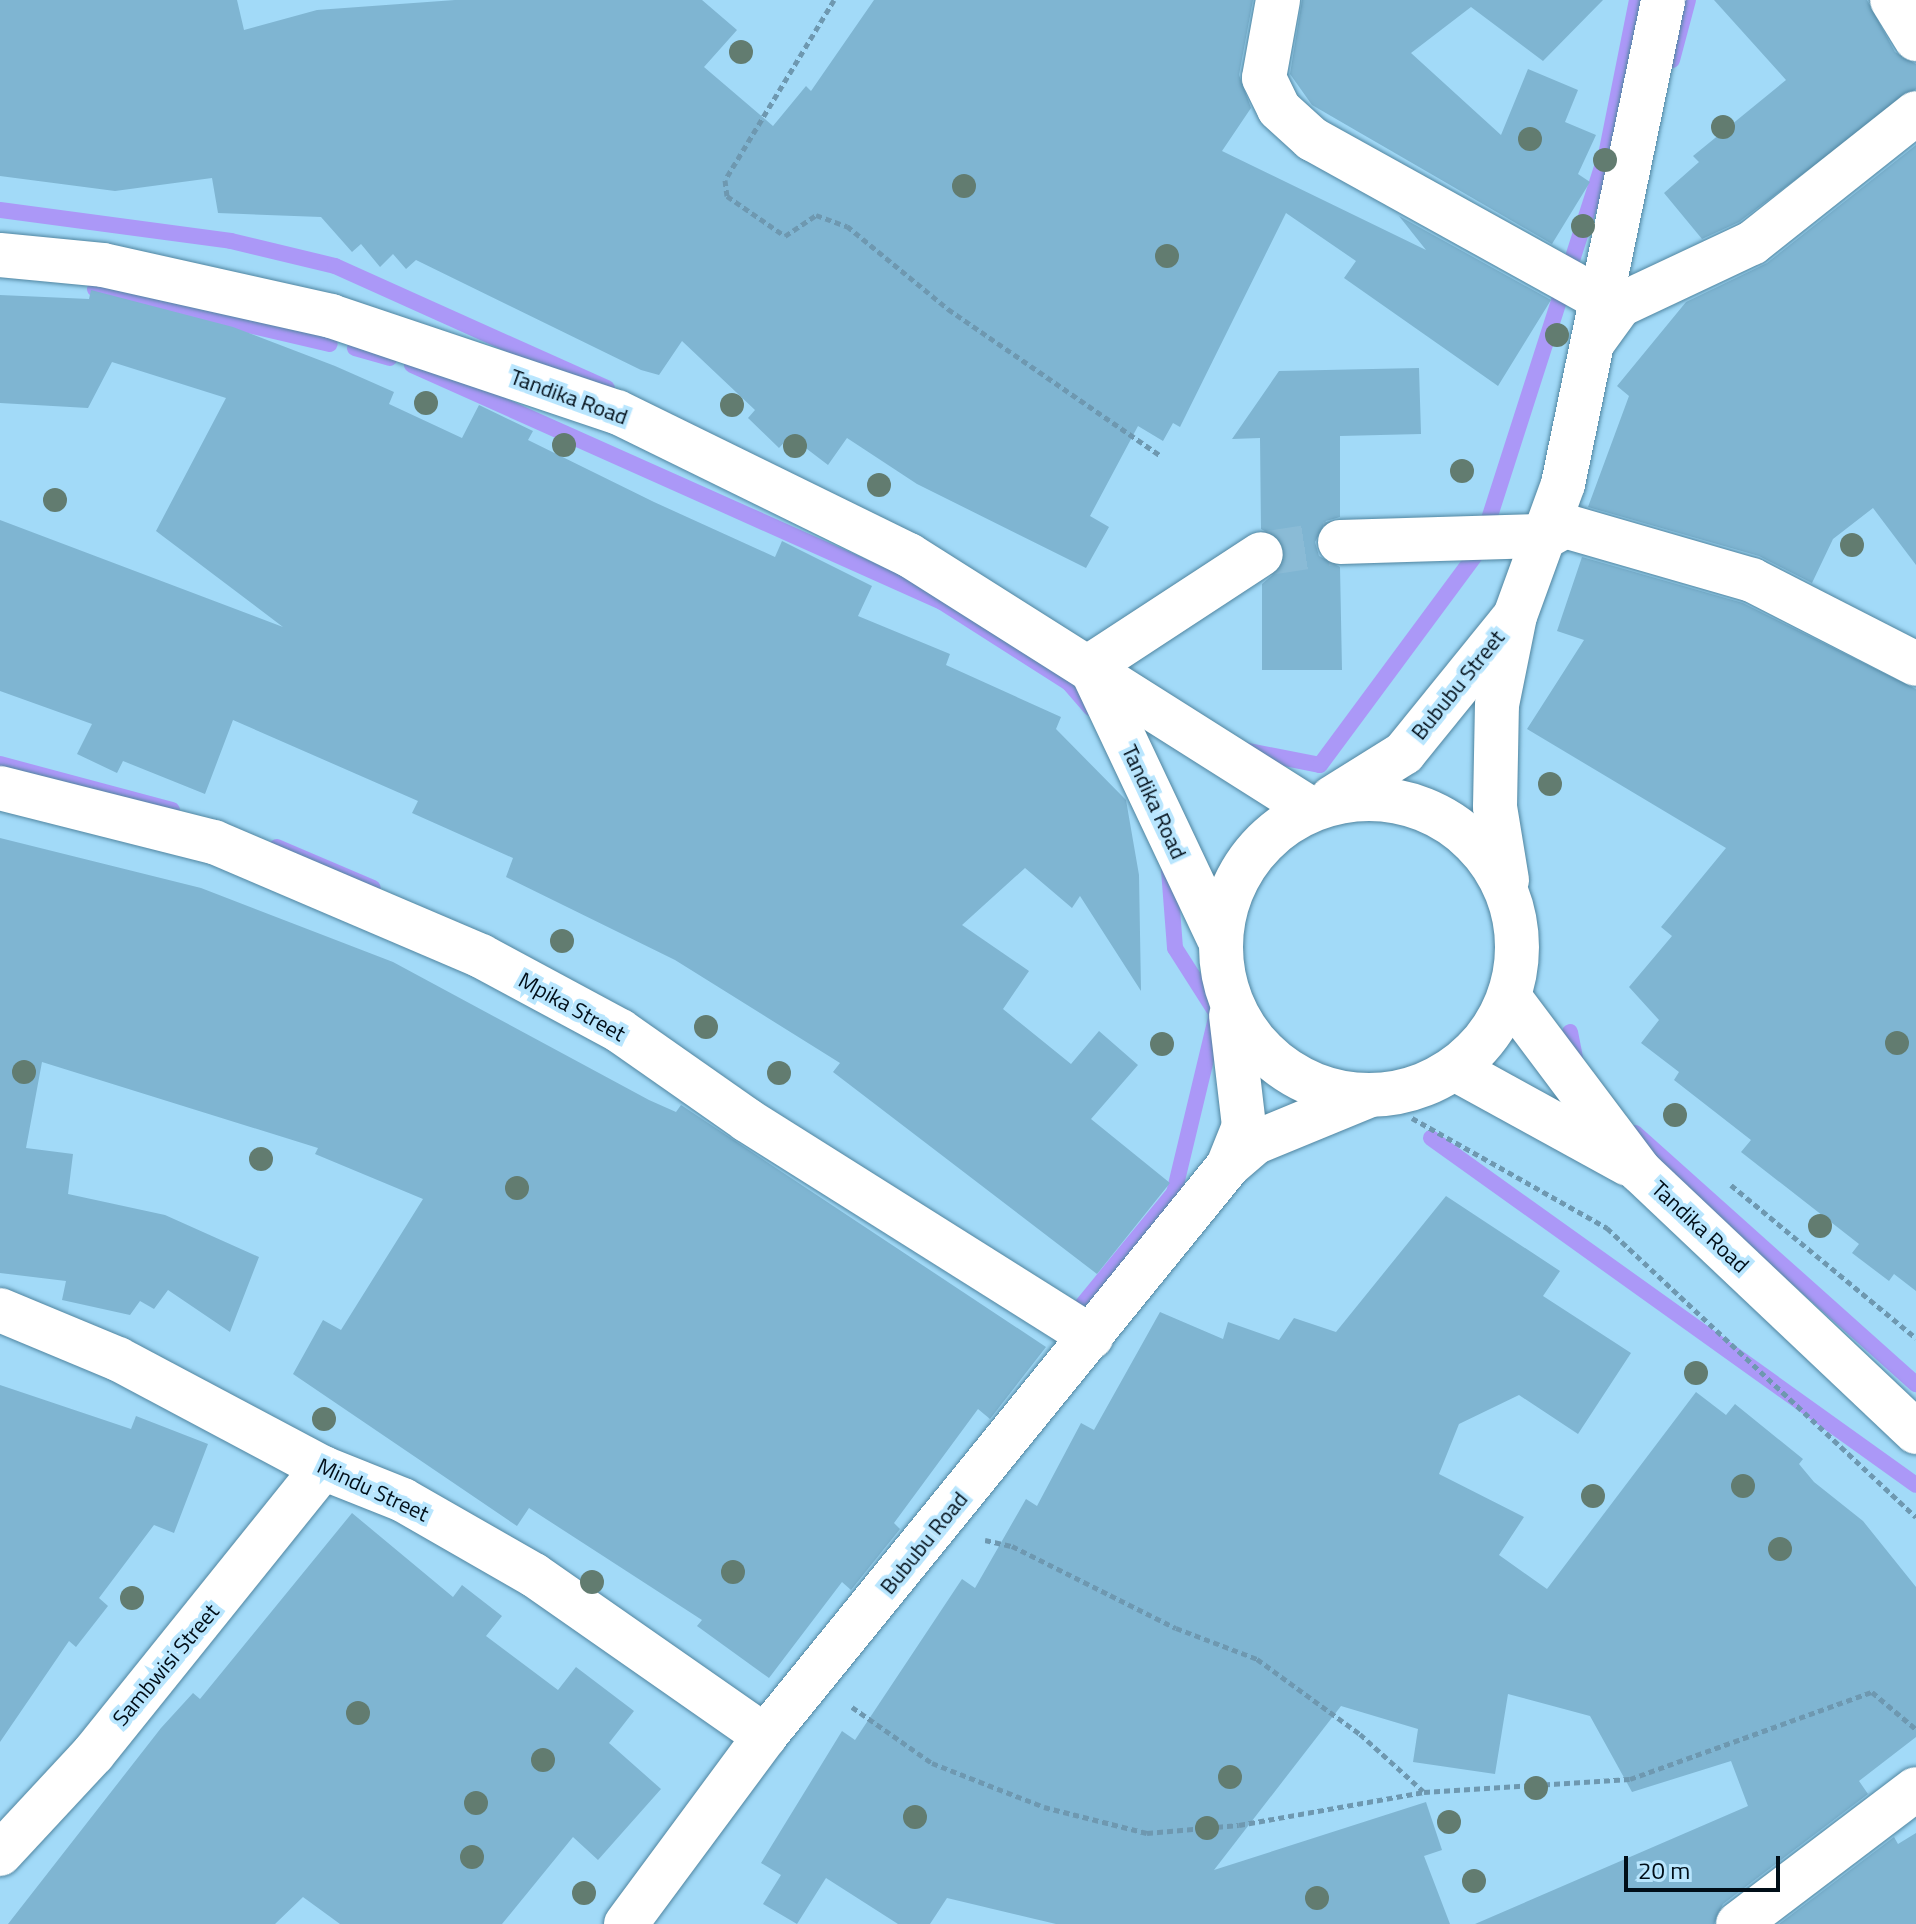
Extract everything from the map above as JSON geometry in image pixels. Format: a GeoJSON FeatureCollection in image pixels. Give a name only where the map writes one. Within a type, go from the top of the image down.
{"type":"FeatureCollection","features":[{"type":"Feature","properties":{"kind":"street"},"geometry":{"type":"LineString","coordinates":[[1278,0],[1264,78],[1290,119],[1312,139],[1602,300]]}},
{"type":"Feature","properties":{"kind":"street"},"geometry":{"type":"LineString","coordinates":[[1515,616],[1547,536],[1593,343],[1663,0]]}},
{"type":"Feature","properties":{"kind":"street"},"geometry":{"type":"LineString","coordinates":[[1892,0],[1916,39]]}},
{"type":"Feature","properties":{"kind":"street"},"geometry":{"type":"LineString","coordinates":[[1593,343],[1620,305],[1752,243],[1916,113]]}},
{"type":"Feature","properties":{"kind":"street","name":"Tandika Road"},"geometry":{"type":"LineString","coordinates":[[0,255],[103,265],[331,316],[617,412],[909,555],[1316,806]]}},
{"type":"Feature","properties":{"kind":"street"},"geometry":{"type":"LineString","coordinates":[[1340,542],[1547,536],[1565,526],[1752,580],[1916,664]]}},
{"type":"Feature","properties":{"kind":"street"},"geometry":{"type":"LineString","coordinates":[[1090,666],[1261,554]]}},
{"type":"Feature","properties":{"kind":"street","name":"Bububu Street"},"geometry":{"type":"LineString","coordinates":[[1218,937],[1245,860],[1316,806],[1404,753],[1515,616]]}},
{"type":"Feature","properties":{"kind":"street","name":"Bububu Street"},"geometry":{"type":"LineString","coordinates":[[1510,998],[1518,945],[1495,807],[1497,705],[1515,616]]}},
{"type":"Feature","properties":{"kind":"street","name":"Tandika Road"},"geometry":{"type":"LineString","coordinates":[[1090,666],[1218,937]]}},
{"type":"Feature","properties":{"kind":"street","name":"Mpika Street"},"geometry":{"type":"LineString","coordinates":[[0,788],[214,842],[481,956],[620,1031],[747,1120],[1091,1337]]}},
{"type":"Feature","properties":{"kind":"street"},"geometry":{"type":"LineString","coordinates":[[1316,806],[1380,797],[1435,813],[1481,847],[1510,897]]}},
{"type":"Feature","properties":{"kind":"street"},"geometry":{"type":"LineString","coordinates":[[1218,937],[1244,1114],[1228,1166]]}},
{"type":"Feature","properties":{"kind":"street"},"geometry":{"type":"LineString","coordinates":[[1227,998],[1260,1049],[1309,1084],[1368,1096]]}},
{"type":"Feature","properties":{"kind":"street"},"geometry":{"type":"LineString","coordinates":[[1228,1166],[1254,1143],[1368,1096],[1414,1090],[1455,1069],[1510,998]]}},
{"type":"Feature","properties":{"kind":"street","name":"Tandika Road"},"geometry":{"type":"LineString","coordinates":[[1510,998],[1640,1171],[1916,1432]]}},
{"type":"Feature","properties":{"kind":"street"},"geometry":{"type":"LineString","coordinates":[[1455,1069],[1640,1171]]}},
{"type":"Feature","properties":{"kind":"street","name":"Bububu Road"},"geometry":{"type":"LineString","coordinates":[[626,1924],[765,1736],[1228,1166]]}},
{"type":"Feature","properties":{"kind":"street","name":"Mindu Street"},"geometry":{"type":"LineString","coordinates":[[0,1310],[118,1359],[323,1468],[403,1500],[534,1575],[765,1736]]}},
{"type":"Feature","properties":{"kind":"street","name":"Sambwisi Street"},"geometry":{"type":"LineString","coordinates":[[0,1854],[152,1683],[323,1468]]}},
{"type":"Feature","properties":{"kind":"street"},"geometry":{"type":"LineString","coordinates":[[1738,1924],[1916,1789]]}},
{"type":"Feature","properties":{"kind":"path"},"geometry":{"type":"LineString","coordinates":[[834,0],[725,180],[727,196],[785,236],[816,215],[847,226],[948,309],[1161,456]]}},
{"type":"Feature","properties":{"kind":"path"},"geometry":{"type":"LineString","coordinates":[[1368,1096],[1607,1228],[1916,1517]]}},
{"type":"Feature","properties":{"kind":"path"},"geometry":{"type":"LineString","coordinates":[[1718,1174],[1916,1338]]}},
{"type":"Feature","properties":{"kind":"path"},"geometry":{"type":"LineString","coordinates":[[935,1530],[1012,1546],[1176,1628],[1257,1659],[1360,1734],[1424,1792]]}},
{"type":"Feature","properties":{"kind":"path"},"geometry":{"type":"LineString","coordinates":[[812,1679],[932,1763],[1044,1807],[1147,1833],[1239,1825],[1424,1792],[1630,1779],[1872,1692],[1916,1729]]}},
{"type":"Feature","properties":{"kind":"building"},"geometry":{"type":"Polygon","coordinates":[[[0,0],[237,0],[244,30],[317,10],[455,0],[702,0],[737,30],[704,67],[773,126],[806,86],[811,91],[874,0],[1253,0],[1239,75],[1251,108],[1222,151],[1426,250],[1399,216],[1551,300],[1498,386],[1344,278],[1356,261],[1286,213],[1180,427],[1173,423],[1163,441],[1138,426],[1090,516],[1109,527],[1086,568],[917,484],[847,438],[828,465],[790,436],[779,448],[748,418],[755,410],[682,341],[659,375],[641,370],[416,260],[406,269],[393,254],[380,267],[361,244],[352,252],[321,217],[218,213],[212,178],[115,191],[0,176],[0,0]]]}},
{"type":"Feature","properties":{"kind":"building"},"geometry":{"type":"Polygon","coordinates":[[[1302,0],[1603,0],[1543,61],[1471,7],[1411,53],[1501,135],[1528,69],[1578,90],[1565,122],[1596,135],[1578,174],[1590,182],[1552,244],[1312,105],[1290,74],[1302,0]]]}},
{"type":"Feature","properties":{"kind":"building"},"geometry":{"type":"Polygon","coordinates":[[[1714,0],[1867,0],[1895,52],[1916,64],[1916,89],[1739,222],[1702,239],[1664,193],[1699,162],[1693,156],[1786,80],[1714,0]]]}},
{"type":"Feature","properties":{"kind":"building"},"geometry":{"type":"Polygon","coordinates":[[[1916,145],[1916,565],[1873,508],[1833,539],[1812,583],[1759,556],[1588,507],[1629,396],[1617,386],[1686,302],[1767,263],[1916,145]]]}},
{"type":"Feature","properties":{"kind":"building"},"geometry":{"type":"Polygon","coordinates":[[[91,290],[233,327],[335,366],[394,392],[389,404],[462,438],[479,405],[533,431],[528,440],[654,502],[775,557],[782,541],[872,586],[858,616],[950,654],[946,665],[1061,717],[1056,729],[1126,800],[1139,875],[1141,991],[1080,896],[1072,908],[1025,868],[962,925],[1029,971],[1003,1009],[1071,1064],[1099,1031],[1138,1065],[1091,1119],[1170,1183],[1097,1274],[833,1072],[840,1063],[675,960],[506,877],[513,858],[412,813],[418,801],[233,720],[205,794],[123,761],[117,773],[77,754],[92,724],[0,691],[0,520],[283,627],[156,531],[226,398],[112,362],[88,408],[0,403],[0,295],[89,299],[91,290]]]}},
{"type":"Feature","properties":{"kind":"building"},"geometry":{"type":"Polygon","coordinates":[[[1419,368],[1421,434],[1340,436],[1340,517],[1326,521],[1315,542],[1319,556],[1340,567],[1342,670],[1262,670],[1262,584],[1283,566],[1286,552],[1281,540],[1261,529],[1260,438],[1232,439],[1279,371],[1419,368]]]}},
{"type":"Feature","properties":{"kind":"building"},"geometry":{"type":"Polygon","coordinates":[[[1582,557],[1743,603],[1916,689],[1916,1291],[1894,1274],[1889,1281],[1852,1253],[1859,1244],[1741,1152],[1751,1140],[1674,1080],[1679,1072],[1641,1043],[1659,1020],[1629,987],[1672,936],[1661,927],[1726,848],[1527,729],[1584,640],[1557,631],[1582,557]]]}},
{"type":"Feature","properties":{"kind":"building"},"geometry":{"type":"Polygon","coordinates":[[[0,838],[201,888],[393,962],[649,1100],[676,1112],[681,1105],[1046,1347],[990,1419],[978,1409],[894,1523],[900,1529],[851,1590],[842,1582],[769,1678],[697,1626],[702,1620],[529,1508],[517,1526],[293,1374],[323,1320],[341,1330],[423,1199],[315,1154],[318,1148],[42,1062],[26,1148],[73,1154],[68,1194],[165,1215],[259,1257],[230,1332],[168,1290],[154,1309],[140,1301],[130,1315],[62,1300],[66,1281],[0,1273],[0,838]]]}},
{"type":"Feature","properties":{"kind":"building"},"geometry":{"type":"Polygon","coordinates":[[[1446,1196],[1560,1271],[1543,1296],[1631,1353],[1578,1434],[1519,1395],[1459,1424],[1439,1474],[1524,1517],[1499,1555],[1547,1589],[1696,1392],[1726,1415],[1735,1404],[1803,1459],[1799,1464],[1814,1482],[1863,1521],[1916,1587],[1916,1737],[1859,1781],[1868,1794],[1723,1904],[1714,1924],[1475,1924],[1748,1806],[1731,1761],[1632,1792],[1590,1716],[1508,1694],[1495,1774],[1413,1762],[1418,1729],[1341,1706],[1214,1870],[1426,1802],[1442,1850],[1424,1856],[1450,1924],[1056,1924],[947,1898],[930,1924],[898,1924],[826,1878],[797,1924],[763,1904],[781,1875],[761,1863],[842,1731],[855,1740],[962,1579],[975,1588],[1026,1499],[1037,1506],[1081,1423],[1094,1430],[1160,1312],[1223,1339],[1228,1322],[1279,1340],[1294,1318],[1336,1332],[1446,1196]]]}},
{"type":"Feature","properties":{"kind":"building"},"geometry":{"type":"Polygon","coordinates":[[[0,1385],[131,1429],[136,1416],[208,1444],[174,1533],[154,1525],[99,1598],[108,1606],[76,1647],[69,1641],[0,1742],[0,1385]]]}},
{"type":"Feature","properties":{"kind":"building"},"geometry":{"type":"Polygon","coordinates":[[[352,1513],[453,1597],[462,1585],[502,1616],[486,1636],[558,1690],[576,1667],[634,1711],[609,1743],[661,1789],[598,1860],[573,1837],[502,1924],[340,1924],[303,1897],[275,1924],[8,1924],[161,1728],[193,1693],[200,1699],[352,1513]]]}},
{"type":"Feature","properties":{"kind":"building"},"geometry":{"type":"Polygon","coordinates":[[[1916,1833],[1916,1924],[1779,1924],[1894,1837],[1898,1844],[1916,1833]]]}},
{"type":"Feature","properties":{"kind":"waterway"},"geometry":{"type":"LineString","coordinates":[[1244,750],[1320,765],[1479,550],[1606,155],[1637,0]]}},
{"type":"Feature","properties":{"kind":"waterway"},"geometry":{"type":"LineString","coordinates":[[1672,60],[1688,0]]}},
{"type":"Feature","properties":{"kind":"waterway"},"geometry":{"type":"LineString","coordinates":[[0,210],[231,241],[335,266],[607,388]]}},
{"type":"Feature","properties":{"kind":"waterway"},"geometry":{"type":"LineString","coordinates":[[95,289],[330,344]]}},
{"type":"Feature","properties":{"kind":"waterway"},"geometry":{"type":"LineString","coordinates":[[355,348],[390,358]]}},
{"type":"Feature","properties":{"kind":"waterway"},"geometry":{"type":"LineString","coordinates":[[412,365],[942,602],[1069,683],[1091,708]]}},
{"type":"Feature","properties":{"kind":"waterway"},"geometry":{"type":"LineString","coordinates":[[0,764],[172,810]]}},
{"type":"Feature","properties":{"kind":"waterway"},"geometry":{"type":"LineString","coordinates":[[277,847],[373,888]]}},
{"type":"Feature","properties":{"kind":"waterway"},"geometry":{"type":"LineString","coordinates":[[1070,1320],[1174,1193],[1217,1014],[1175,948],[1169,870]]}},
{"type":"Feature","properties":{"kind":"waterway"},"geometry":{"type":"LineString","coordinates":[[1570,1032],[1576,1062]]}},
{"type":"Feature","properties":{"kind":"waterway"},"geometry":{"type":"LineString","coordinates":[[1635,1133],[1916,1384]]}},
{"type":"Feature","properties":{"kind":"waterway"},"geometry":{"type":"LineString","coordinates":[[1431,1138],[1916,1485]]}},
{"type":"Feature","properties":{"kind":"tunnel"},"geometry":{"type":"LineString","coordinates":[[1261,554],[1340,542]]}}]}
